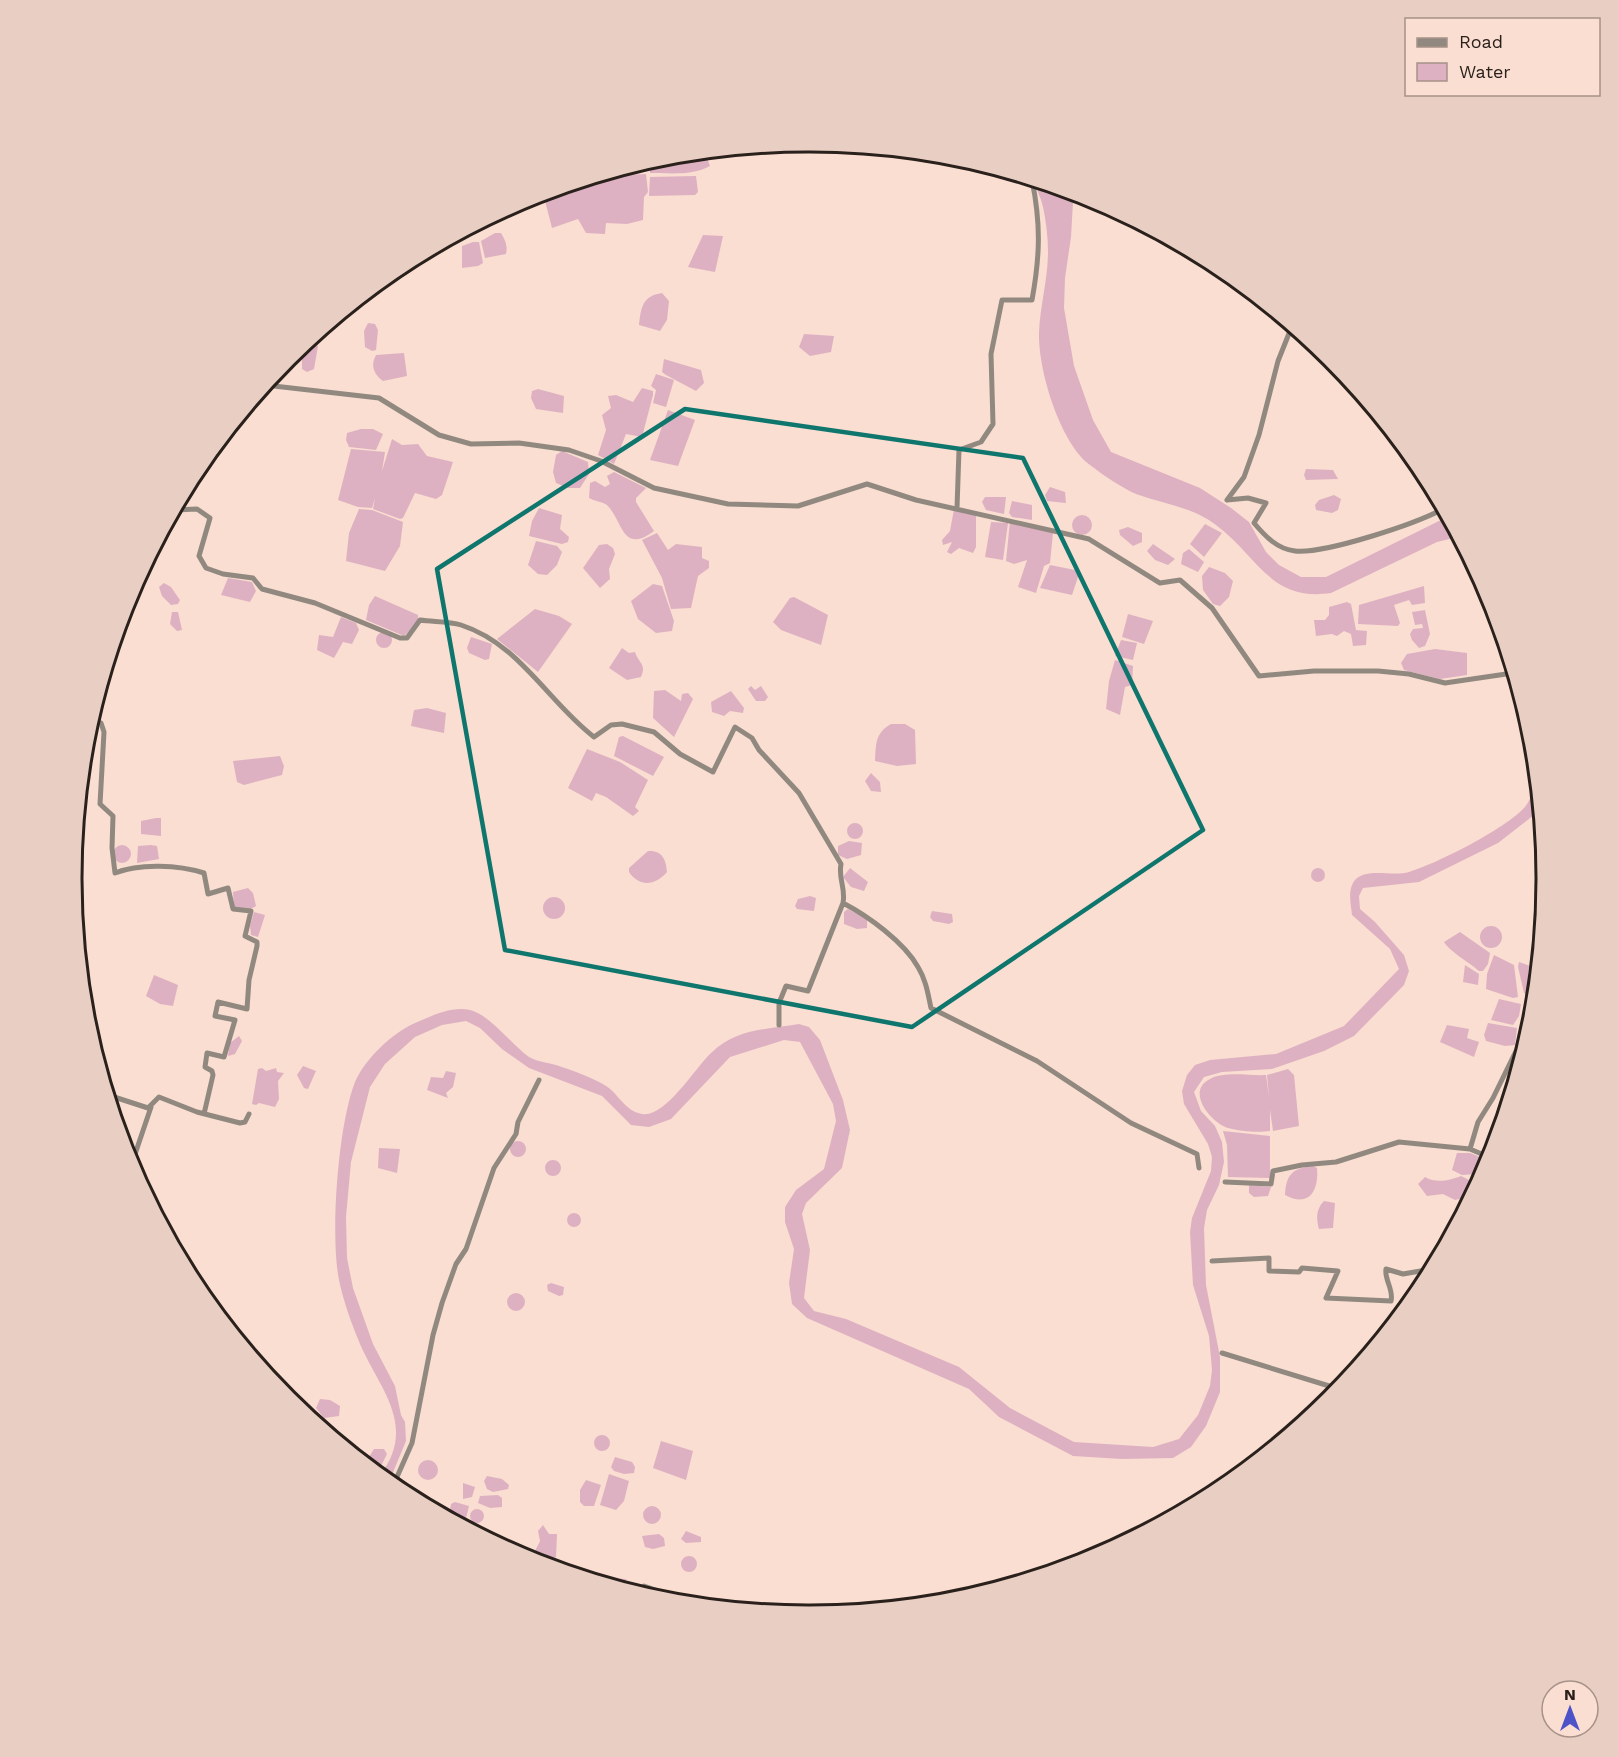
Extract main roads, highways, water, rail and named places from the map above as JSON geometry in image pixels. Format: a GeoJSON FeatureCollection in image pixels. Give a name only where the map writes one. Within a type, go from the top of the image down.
{"type":"FeatureCollection","features":[{"type":"Feature","properties":{"kind":"water"},"geometry":{"type":"Polygon","coordinates":[[[707,159],[710,166],[689,173],[650,173],[650,170],[707,159]]]}},
{"type":"Feature","properties":{"kind":"water"},"geometry":{"type":"Polygon","coordinates":[[[646,174],[648,192],[644,197],[643,220],[627,224],[606,223],[605,234],[586,233],[578,219],[552,228],[545,202],[631,175],[646,174]]]}},
{"type":"Feature","properties":{"kind":"water"},"geometry":{"type":"Polygon","coordinates":[[[696,176],[698,192],[695,195],[649,196],[650,177],[696,176]]]}},
{"type":"Feature","properties":{"kind":"water"},"geometry":{"type":"Polygon","coordinates":[[[1037,189],[1073,202],[1064,308],[1074,366],[1093,420],[1111,452],[1200,488],[1231,508],[1249,522],[1266,552],[1279,565],[1301,577],[1326,577],[1441,520],[1451,539],[1437,542],[1331,593],[1310,594],[1293,591],[1266,574],[1230,537],[1207,519],[1188,510],[1136,494],[1090,465],[1079,455],[1060,423],[1042,366],[1039,333],[1048,246],[1042,203],[1037,189]]]}},
{"type":"Feature","properties":{"kind":"water"},"geometry":{"type":"Polygon","coordinates":[[[495,233],[501,233],[504,238],[506,254],[485,258],[481,241],[495,233]]]}},
{"type":"Feature","properties":{"kind":"water"},"geometry":{"type":"Polygon","coordinates":[[[703,235],[723,236],[715,272],[688,267],[703,235]]]}},
{"type":"Feature","properties":{"kind":"water"},"geometry":{"type":"Polygon","coordinates":[[[479,242],[483,263],[462,268],[462,246],[479,242]]]}},
{"type":"Feature","properties":{"kind":"water"},"geometry":{"type":"Polygon","coordinates":[[[662,293],[669,301],[667,320],[660,331],[639,325],[646,300],[662,293]]]}},
{"type":"Feature","properties":{"kind":"water"},"geometry":{"type":"Polygon","coordinates":[[[368,323],[375,324],[378,330],[376,350],[372,351],[365,347],[364,331],[368,323]]]}},
{"type":"Feature","properties":{"kind":"water"},"geometry":{"type":"Polygon","coordinates":[[[804,334],[834,336],[831,352],[810,356],[799,347],[804,334]]]}},
{"type":"Feature","properties":{"kind":"water"},"geometry":{"type":"Polygon","coordinates":[[[316,345],[318,346],[314,369],[307,372],[302,369],[302,358],[316,345]]]}},
{"type":"Feature","properties":{"kind":"water"},"geometry":{"type":"Polygon","coordinates":[[[404,353],[407,376],[383,381],[377,376],[373,363],[376,355],[404,353]]]}},
{"type":"Feature","properties":{"kind":"water"},"geometry":{"type":"Polygon","coordinates":[[[664,359],[701,370],[704,383],[696,391],[666,375],[662,372],[664,359]]]}},
{"type":"Feature","properties":{"kind":"water"},"geometry":{"type":"Polygon","coordinates":[[[656,374],[674,380],[666,407],[653,403],[656,390],[651,386],[656,374]]]}},
{"type":"Feature","properties":{"kind":"water"},"geometry":{"type":"Polygon","coordinates":[[[642,388],[653,391],[653,395],[642,437],[626,434],[614,464],[598,455],[606,430],[602,415],[611,408],[608,396],[616,395],[633,402],[642,388]]]}},
{"type":"Feature","properties":{"kind":"water"},"geometry":{"type":"Polygon","coordinates":[[[538,389],[564,396],[563,413],[536,409],[531,398],[532,391],[538,389]]]}},
{"type":"Feature","properties":{"kind":"water"},"geometry":{"type":"Polygon","coordinates":[[[668,410],[695,420],[678,466],[650,460],[668,410]]]}},
{"type":"Feature","properties":{"kind":"water"},"geometry":{"type":"Polygon","coordinates":[[[361,429],[373,429],[383,434],[376,450],[349,447],[346,440],[347,433],[361,429]]]}},
{"type":"Feature","properties":{"kind":"water"},"geometry":{"type":"Polygon","coordinates":[[[392,439],[402,445],[418,444],[427,456],[453,462],[442,495],[436,499],[415,493],[403,518],[400,519],[373,509],[375,498],[372,508],[358,507],[338,500],[351,449],[385,452],[382,471],[392,439]]]}},
{"type":"Feature","properties":{"kind":"water"},"geometry":{"type":"Polygon","coordinates":[[[562,451],[588,462],[589,474],[580,488],[568,488],[556,483],[553,472],[556,455],[562,451]]]}},
{"type":"Feature","properties":{"kind":"water"},"geometry":{"type":"Polygon","coordinates":[[[1306,469],[1333,470],[1338,479],[1306,480],[1304,475],[1306,469]]]}},
{"type":"Feature","properties":{"kind":"water"},"geometry":{"type":"Polygon","coordinates":[[[614,472],[646,488],[636,498],[636,502],[654,531],[643,537],[629,538],[607,505],[589,498],[590,483],[595,481],[605,487],[610,484],[607,476],[614,472]]]}},
{"type":"Feature","properties":{"kind":"water"},"geometry":{"type":"Polygon","coordinates":[[[1050,487],[1065,492],[1066,503],[1047,501],[1045,495],[1050,487]]]}},
{"type":"Feature","properties":{"kind":"water"},"geometry":{"type":"Polygon","coordinates":[[[1334,495],[1341,499],[1338,510],[1332,513],[1316,510],[1315,505],[1319,500],[1334,495]]]}},
{"type":"Feature","properties":{"kind":"water"},"geometry":{"type":"Polygon","coordinates":[[[985,497],[1006,497],[1004,514],[986,510],[982,502],[985,497]]]}},
{"type":"Feature","properties":{"kind":"water"},"geometry":{"type":"Polygon","coordinates":[[[1012,501],[1032,505],[1032,520],[1012,517],[1009,513],[1012,501]]]}},
{"type":"Feature","properties":{"kind":"water"},"geometry":{"type":"Polygon","coordinates":[[[539,508],[562,515],[560,529],[569,537],[568,542],[562,544],[529,536],[532,521],[539,508]]]}},
{"type":"Feature","properties":{"kind":"water"},"geometry":{"type":"Polygon","coordinates":[[[359,509],[372,510],[403,522],[400,546],[385,571],[346,561],[349,533],[359,509]]]}},
{"type":"Feature","properties":{"kind":"water"},"geometry":{"type":"Polygon","coordinates":[[[954,509],[976,514],[976,547],[973,553],[959,548],[951,554],[947,552],[952,542],[943,545],[942,540],[950,531],[954,509]]]}},
{"type":"Feature","properties":{"kind":"water"},"geometry":{"type":"Polygon","coordinates":[[[1078,515],[1086,515],[1092,521],[1092,529],[1086,535],[1078,535],[1072,529],[1072,521],[1078,515]]]}},
{"type":"Feature","properties":{"kind":"water"},"geometry":{"type":"Polygon","coordinates":[[[1010,521],[1053,533],[1050,563],[1044,566],[1036,593],[1018,587],[1027,560],[1014,564],[1006,561],[1010,521]]]}},
{"type":"Feature","properties":{"kind":"water"},"geometry":{"type":"Polygon","coordinates":[[[991,522],[1008,523],[1003,560],[985,557],[991,522]]]}},
{"type":"Feature","properties":{"kind":"water"},"geometry":{"type":"Polygon","coordinates":[[[1205,524],[1222,533],[1204,557],[1190,544],[1205,524]]]}},
{"type":"Feature","properties":{"kind":"water"},"geometry":{"type":"Polygon","coordinates":[[[1128,527],[1142,533],[1142,542],[1133,546],[1120,535],[1119,530],[1128,527]]]}},
{"type":"Feature","properties":{"kind":"water"},"geometry":{"type":"Polygon","coordinates":[[[657,533],[668,550],[676,544],[702,547],[702,558],[709,561],[709,568],[698,576],[691,608],[671,609],[662,578],[642,540],[657,533]]]}},
{"type":"Feature","properties":{"kind":"water"},"geometry":{"type":"Polygon","coordinates":[[[536,541],[557,546],[562,552],[557,565],[547,575],[538,574],[528,565],[536,541]]]}},
{"type":"Feature","properties":{"kind":"water"},"geometry":{"type":"Polygon","coordinates":[[[607,544],[613,548],[615,554],[609,569],[610,579],[600,588],[583,568],[599,545],[607,544]]]}},
{"type":"Feature","properties":{"kind":"water"},"geometry":{"type":"Polygon","coordinates":[[[1153,544],[1175,559],[1168,565],[1155,560],[1147,551],[1153,544]]]}},
{"type":"Feature","properties":{"kind":"water"},"geometry":{"type":"Polygon","coordinates":[[[1189,549],[1204,562],[1198,572],[1181,564],[1183,553],[1189,549]]]}},
{"type":"Feature","properties":{"kind":"water"},"geometry":{"type":"Polygon","coordinates":[[[1050,565],[1080,571],[1072,595],[1040,588],[1050,565]]]}},
{"type":"Feature","properties":{"kind":"water"},"geometry":{"type":"Polygon","coordinates":[[[1209,567],[1225,573],[1233,581],[1229,597],[1220,606],[1213,604],[1203,590],[1202,576],[1209,567]]]}},
{"type":"Feature","properties":{"kind":"water"},"geometry":{"type":"Polygon","coordinates":[[[228,578],[252,582],[256,591],[250,602],[221,595],[228,578]]]}},
{"type":"Feature","properties":{"kind":"water"},"geometry":{"type":"Polygon","coordinates":[[[164,583],[171,587],[180,600],[178,604],[171,605],[162,596],[159,587],[164,583]]]}},
{"type":"Feature","properties":{"kind":"water"},"geometry":{"type":"Polygon","coordinates":[[[653,584],[662,586],[674,621],[672,631],[656,633],[638,619],[631,601],[653,584]]]}},
{"type":"Feature","properties":{"kind":"water"},"geometry":{"type":"Polygon","coordinates":[[[1424,586],[1425,603],[1412,605],[1409,600],[1394,605],[1400,623],[1398,626],[1358,624],[1359,605],[1424,586]]]}},
{"type":"Feature","properties":{"kind":"water"},"geometry":{"type":"Polygon","coordinates":[[[375,596],[418,615],[418,623],[404,636],[366,620],[369,605],[375,596]]]}},
{"type":"Feature","properties":{"kind":"water"},"geometry":{"type":"Polygon","coordinates":[[[794,597],[828,615],[821,645],[781,630],[773,622],[790,598],[794,597]]]}},
{"type":"Feature","properties":{"kind":"water"},"geometry":{"type":"Polygon","coordinates":[[[1347,602],[1351,604],[1356,630],[1367,631],[1366,645],[1353,646],[1351,634],[1344,631],[1337,636],[1332,634],[1316,636],[1314,620],[1325,620],[1329,615],[1329,607],[1347,602]]]}},
{"type":"Feature","properties":{"kind":"water"},"geometry":{"type":"Polygon","coordinates":[[[535,609],[559,616],[572,624],[538,672],[497,639],[535,609]]]}},
{"type":"Feature","properties":{"kind":"water"},"geometry":{"type":"Polygon","coordinates":[[[1425,610],[1430,634],[1425,646],[1419,648],[1410,634],[1413,629],[1423,628],[1422,624],[1415,625],[1412,612],[1425,610]]]}},
{"type":"Feature","properties":{"kind":"water"},"geometry":{"type":"Polygon","coordinates":[[[172,612],[178,612],[182,630],[177,631],[170,624],[172,612]]]}},
{"type":"Feature","properties":{"kind":"water"},"geometry":{"type":"Polygon","coordinates":[[[1128,614],[1153,621],[1144,644],[1122,637],[1128,614]]]}},
{"type":"Feature","properties":{"kind":"water"},"geometry":{"type":"Polygon","coordinates":[[[341,617],[356,623],[359,630],[352,644],[343,642],[334,658],[317,650],[319,635],[333,637],[341,617]]]}},
{"type":"Feature","properties":{"kind":"water"},"geometry":{"type":"Polygon","coordinates":[[[384,632],[392,640],[384,648],[376,640],[384,632]]]}},
{"type":"Feature","properties":{"kind":"water"},"geometry":{"type":"Polygon","coordinates":[[[471,637],[492,644],[489,659],[485,660],[469,653],[467,648],[471,637]]]}},
{"type":"Feature","properties":{"kind":"water"},"geometry":{"type":"Polygon","coordinates":[[[1121,640],[1137,643],[1133,660],[1115,656],[1121,640]]]}},
{"type":"Feature","properties":{"kind":"water"},"geometry":{"type":"Polygon","coordinates":[[[622,648],[629,653],[635,652],[643,666],[641,677],[627,680],[609,668],[622,648]]]}},
{"type":"Feature","properties":{"kind":"water"},"geometry":{"type":"Polygon","coordinates":[[[1435,649],[1467,653],[1467,675],[1440,679],[1404,670],[1401,663],[1407,654],[1435,649]]]}},
{"type":"Feature","properties":{"kind":"water"},"geometry":{"type":"Polygon","coordinates":[[[1115,660],[1133,666],[1132,685],[1125,687],[1120,715],[1106,709],[1109,681],[1115,660]]]}},
{"type":"Feature","properties":{"kind":"water"},"geometry":{"type":"Polygon","coordinates":[[[751,686],[755,690],[761,686],[768,697],[765,701],[756,701],[748,689],[751,686]]]}},
{"type":"Feature","properties":{"kind":"water"},"geometry":{"type":"Polygon","coordinates":[[[665,690],[681,701],[682,694],[688,693],[693,699],[674,737],[653,718],[654,691],[665,690]]]}},
{"type":"Feature","properties":{"kind":"water"},"geometry":{"type":"Polygon","coordinates":[[[731,691],[744,708],[743,713],[730,711],[724,716],[712,712],[711,702],[731,691]]]}},
{"type":"Feature","properties":{"kind":"water"},"geometry":{"type":"Polygon","coordinates":[[[427,708],[446,713],[444,733],[411,726],[414,710],[427,708]]]}},
{"type":"Feature","properties":{"kind":"water"},"geometry":{"type":"Polygon","coordinates":[[[891,724],[905,724],[915,730],[916,764],[897,766],[875,761],[879,735],[891,724]]]}},
{"type":"Feature","properties":{"kind":"water"},"geometry":{"type":"Polygon","coordinates":[[[623,736],[664,757],[653,776],[614,756],[619,737],[623,736]]]}},
{"type":"Feature","properties":{"kind":"water"},"geometry":{"type":"Polygon","coordinates":[[[587,749],[620,762],[648,780],[635,807],[639,811],[633,816],[606,797],[596,793],[592,801],[568,788],[587,749]]]}},
{"type":"Feature","properties":{"kind":"water"},"geometry":{"type":"Polygon","coordinates":[[[280,756],[284,766],[282,775],[244,785],[237,782],[233,761],[280,756]]]}},
{"type":"Feature","properties":{"kind":"water"},"geometry":{"type":"Polygon","coordinates":[[[871,773],[880,782],[881,792],[871,791],[865,781],[871,773]]]}},
{"type":"Feature","properties":{"kind":"water"},"geometry":{"type":"Polygon","coordinates":[[[1530,797],[1532,816],[1498,843],[1419,882],[1363,888],[1359,896],[1360,909],[1375,922],[1404,955],[1409,971],[1404,985],[1354,1036],[1324,1051],[1272,1069],[1222,1072],[1204,1077],[1194,1092],[1201,1111],[1215,1126],[1222,1142],[1224,1162],[1219,1185],[1207,1210],[1204,1228],[1206,1285],[1220,1357],[1220,1392],[1206,1426],[1191,1447],[1173,1458],[1122,1459],[1073,1456],[999,1417],[969,1389],[807,1318],[792,1304],[789,1283],[794,1249],[785,1222],[785,1207],[796,1190],[824,1169],[836,1121],[833,1104],[800,1042],[784,1040],[730,1057],[671,1119],[649,1127],[631,1125],[602,1096],[529,1068],[502,1049],[480,1028],[466,1021],[442,1025],[415,1037],[385,1064],[370,1087],[351,1162],[346,1217],[347,1258],[353,1288],[373,1344],[395,1386],[401,1415],[405,1422],[406,1441],[392,1474],[384,1468],[391,1457],[396,1440],[395,1424],[385,1392],[360,1344],[351,1321],[339,1280],[336,1260],[337,1180],[344,1125],[355,1082],[365,1064],[380,1048],[406,1027],[442,1012],[456,1009],[470,1010],[485,1017],[529,1057],[566,1068],[597,1081],[609,1088],[632,1110],[642,1114],[651,1113],[670,1100],[711,1053],[731,1039],[763,1029],[799,1024],[809,1027],[820,1040],[843,1100],[850,1130],[842,1168],[806,1203],[802,1214],[810,1250],[804,1298],[814,1311],[846,1319],[959,1367],[1010,1408],[1074,1442],[1153,1447],[1179,1439],[1198,1415],[1210,1386],[1212,1370],[1209,1336],[1193,1285],[1190,1232],[1192,1218],[1211,1171],[1212,1157],[1208,1144],[1184,1104],[1182,1091],[1187,1075],[1195,1065],[1210,1060],[1276,1054],[1344,1026],[1399,969],[1390,949],[1352,915],[1350,893],[1355,880],[1366,874],[1403,873],[1421,868],[1487,835],[1525,807],[1530,797]]]}},
{"type":"Feature","properties":{"kind":"water"},"geometry":{"type":"Polygon","coordinates":[[[161,818],[161,836],[141,834],[141,821],[161,818]]]}},
{"type":"Feature","properties":{"kind":"water"},"geometry":{"type":"Polygon","coordinates":[[[855,823],[863,831],[855,839],[847,831],[855,823]]]}},
{"type":"Feature","properties":{"kind":"water"},"geometry":{"type":"Polygon","coordinates":[[[849,841],[862,843],[861,855],[847,859],[838,855],[838,846],[849,841]]]}},
{"type":"Feature","properties":{"kind":"water"},"geometry":{"type":"Polygon","coordinates":[[[118,845],[126,845],[131,850],[129,861],[118,863],[113,858],[113,850],[118,845]]]}},
{"type":"Feature","properties":{"kind":"water"},"geometry":{"type":"Polygon","coordinates":[[[138,846],[157,846],[159,859],[137,863],[138,846]]]}},
{"type":"Feature","properties":{"kind":"water"},"geometry":{"type":"Polygon","coordinates":[[[648,851],[657,852],[662,856],[667,872],[658,880],[648,883],[638,881],[629,872],[629,868],[648,851]]]}},
{"type":"Feature","properties":{"kind":"water"},"geometry":{"type":"Polygon","coordinates":[[[850,868],[868,882],[864,891],[851,887],[843,877],[850,868]]]}},
{"type":"Feature","properties":{"kind":"water"},"geometry":{"type":"Polygon","coordinates":[[[1315,868],[1321,868],[1325,875],[1321,882],[1315,882],[1311,878],[1311,872],[1315,868]]]}},
{"type":"Feature","properties":{"kind":"water"},"geometry":{"type":"Polygon","coordinates":[[[248,888],[253,893],[256,906],[249,910],[234,908],[233,892],[248,888]]]}},
{"type":"Feature","properties":{"kind":"water"},"geometry":{"type":"Polygon","coordinates":[[[810,896],[816,898],[814,911],[797,909],[795,906],[798,899],[810,896]]]}},
{"type":"Feature","properties":{"kind":"water"},"geometry":{"type":"Polygon","coordinates":[[[550,897],[558,897],[565,904],[565,912],[558,919],[550,919],[543,912],[543,904],[550,897]]]}},
{"type":"Feature","properties":{"kind":"water"},"geometry":{"type":"Polygon","coordinates":[[[848,909],[867,919],[867,928],[857,929],[844,924],[844,912],[848,909]]]}},
{"type":"Feature","properties":{"kind":"water"},"geometry":{"type":"Polygon","coordinates":[[[932,911],[952,914],[953,922],[949,924],[933,921],[930,917],[932,911]]]}},
{"type":"Feature","properties":{"kind":"water"},"geometry":{"type":"Polygon","coordinates":[[[254,912],[265,915],[258,937],[251,935],[250,926],[254,912]]]}},
{"type":"Feature","properties":{"kind":"water"},"geometry":{"type":"Polygon","coordinates":[[[1491,926],[1499,929],[1502,937],[1499,945],[1491,948],[1483,945],[1480,937],[1483,929],[1491,926]]]}},
{"type":"Feature","properties":{"kind":"water"},"geometry":{"type":"Polygon","coordinates":[[[1460,932],[1490,953],[1488,964],[1483,971],[1479,971],[1460,957],[1444,942],[1460,932]]]}},
{"type":"Feature","properties":{"kind":"water"},"geometry":{"type":"Polygon","coordinates":[[[1494,955],[1514,965],[1518,997],[1513,998],[1486,989],[1487,974],[1494,955]]]}},
{"type":"Feature","properties":{"kind":"water"},"geometry":{"type":"Polygon","coordinates":[[[1519,962],[1530,966],[1526,994],[1524,993],[1519,962]]]}},
{"type":"Feature","properties":{"kind":"water"},"geometry":{"type":"Polygon","coordinates":[[[1465,965],[1479,974],[1478,985],[1463,982],[1465,965]]]}},
{"type":"Feature","properties":{"kind":"water"},"geometry":{"type":"Polygon","coordinates":[[[154,975],[178,985],[173,1006],[160,1004],[146,996],[154,975]]]}},
{"type":"Feature","properties":{"kind":"water"},"geometry":{"type":"Polygon","coordinates":[[[1499,999],[1521,1004],[1519,1016],[1513,1025],[1491,1020],[1499,999]]]}},
{"type":"Feature","properties":{"kind":"water"},"geometry":{"type":"Polygon","coordinates":[[[1488,1023],[1517,1028],[1515,1045],[1505,1046],[1486,1041],[1484,1035],[1488,1023]]]}},
{"type":"Feature","properties":{"kind":"water"},"geometry":{"type":"Polygon","coordinates":[[[1447,1025],[1469,1029],[1467,1038],[1479,1042],[1474,1057],[1440,1042],[1447,1025]]]}},
{"type":"Feature","properties":{"kind":"water"},"geometry":{"type":"Polygon","coordinates":[[[239,1036],[242,1041],[235,1054],[228,1056],[230,1043],[239,1036]]]}},
{"type":"Feature","properties":{"kind":"water"},"geometry":{"type":"Polygon","coordinates":[[[303,1066],[316,1071],[308,1089],[304,1088],[297,1075],[303,1066]]]}},
{"type":"Feature","properties":{"kind":"water"},"geometry":{"type":"Polygon","coordinates":[[[262,1068],[266,1071],[276,1068],[277,1072],[284,1073],[278,1081],[279,1099],[275,1107],[259,1103],[252,1104],[258,1069],[262,1068]]]}},
{"type":"Feature","properties":{"kind":"water"},"geometry":{"type":"Polygon","coordinates":[[[1288,1069],[1294,1075],[1299,1126],[1273,1131],[1270,1110],[1270,1131],[1228,1128],[1214,1120],[1203,1106],[1200,1091],[1203,1084],[1210,1079],[1230,1074],[1266,1075],[1269,1097],[1267,1075],[1288,1069]]]}},
{"type":"Feature","properties":{"kind":"water"},"geometry":{"type":"Polygon","coordinates":[[[446,1071],[456,1073],[453,1087],[446,1093],[448,1098],[427,1090],[431,1077],[443,1078],[446,1071]]]}},
{"type":"Feature","properties":{"kind":"water"},"geometry":{"type":"Polygon","coordinates":[[[1223,1131],[1270,1136],[1270,1178],[1228,1177],[1227,1145],[1223,1131]]]}},
{"type":"Feature","properties":{"kind":"water"},"geometry":{"type":"Polygon","coordinates":[[[518,1141],[524,1143],[526,1149],[524,1155],[518,1157],[512,1155],[510,1149],[512,1143],[518,1141]]]}},
{"type":"Feature","properties":{"kind":"water"},"geometry":{"type":"Polygon","coordinates":[[[379,1148],[400,1149],[397,1173],[378,1168],[379,1148]]]}},
{"type":"Feature","properties":{"kind":"water"},"geometry":{"type":"Polygon","coordinates":[[[1457,1153],[1470,1153],[1480,1157],[1472,1174],[1462,1175],[1452,1170],[1457,1153]]]}},
{"type":"Feature","properties":{"kind":"water"},"geometry":{"type":"Polygon","coordinates":[[[553,1160],[559,1162],[561,1168],[559,1174],[553,1176],[547,1174],[545,1168],[547,1162],[553,1160]]]}},
{"type":"Feature","properties":{"kind":"water"},"geometry":{"type":"Polygon","coordinates":[[[1313,1166],[1317,1168],[1317,1176],[1311,1195],[1300,1200],[1285,1195],[1287,1182],[1292,1173],[1300,1168],[1313,1166]]]}},
{"type":"Feature","properties":{"kind":"water"},"geometry":{"type":"Polygon","coordinates":[[[1461,1176],[1470,1180],[1462,1198],[1455,1200],[1443,1194],[1427,1196],[1418,1184],[1425,1177],[1439,1181],[1461,1176]]]}},
{"type":"Feature","properties":{"kind":"water"},"geometry":{"type":"Polygon","coordinates":[[[1249,1185],[1271,1187],[1268,1196],[1254,1197],[1249,1193],[1249,1185]]]}},
{"type":"Feature","properties":{"kind":"water"},"geometry":{"type":"Polygon","coordinates":[[[1324,1201],[1335,1203],[1333,1228],[1319,1229],[1317,1214],[1324,1201]]]}},
{"type":"Feature","properties":{"kind":"water"},"geometry":{"type":"Polygon","coordinates":[[[574,1213],[579,1215],[581,1220],[579,1225],[574,1227],[569,1225],[567,1220],[569,1215],[574,1213]]]}},
{"type":"Feature","properties":{"kind":"water"},"geometry":{"type":"Polygon","coordinates":[[[551,1283],[564,1287],[563,1295],[559,1296],[548,1291],[547,1285],[551,1283]]]}},
{"type":"Feature","properties":{"kind":"water"},"geometry":{"type":"Polygon","coordinates":[[[516,1293],[522,1296],[525,1302],[522,1308],[516,1311],[510,1308],[507,1302],[510,1296],[516,1293]]]}},
{"type":"Feature","properties":{"kind":"water"},"geometry":{"type":"Polygon","coordinates":[[[320,1399],[330,1400],[340,1406],[339,1416],[324,1418],[316,1408],[320,1399]]]}},
{"type":"Feature","properties":{"kind":"water"},"geometry":{"type":"Polygon","coordinates":[[[602,1435],[610,1443],[602,1451],[594,1443],[602,1435]]]}},
{"type":"Feature","properties":{"kind":"water"},"geometry":{"type":"Polygon","coordinates":[[[661,1441],[693,1451],[686,1480],[653,1468],[661,1441]]]}},
{"type":"Feature","properties":{"kind":"water"},"geometry":{"type":"Polygon","coordinates":[[[374,1449],[384,1449],[387,1454],[381,1465],[369,1457],[374,1449]]]}},
{"type":"Feature","properties":{"kind":"water"},"geometry":{"type":"Polygon","coordinates":[[[615,1457],[632,1462],[635,1467],[634,1473],[624,1474],[614,1471],[611,1467],[615,1457]]]}},
{"type":"Feature","properties":{"kind":"water"},"geometry":{"type":"Polygon","coordinates":[[[428,1460],[435,1463],[438,1470],[435,1477],[428,1480],[421,1477],[418,1470],[421,1463],[428,1460]]]}},
{"type":"Feature","properties":{"kind":"water"},"geometry":{"type":"Polygon","coordinates":[[[609,1474],[629,1481],[624,1501],[616,1510],[600,1505],[609,1474]]]}},
{"type":"Feature","properties":{"kind":"water"},"geometry":{"type":"Polygon","coordinates":[[[487,1476],[502,1479],[509,1485],[508,1489],[493,1492],[487,1489],[484,1481],[487,1476]]]}},
{"type":"Feature","properties":{"kind":"water"},"geometry":{"type":"Polygon","coordinates":[[[586,1480],[601,1485],[594,1506],[584,1506],[580,1502],[580,1490],[586,1480]]]}},
{"type":"Feature","properties":{"kind":"water"},"geometry":{"type":"Polygon","coordinates":[[[463,1483],[475,1487],[472,1497],[463,1499],[463,1483]]]}},
{"type":"Feature","properties":{"kind":"water"},"geometry":{"type":"Polygon","coordinates":[[[498,1495],[502,1498],[502,1507],[490,1508],[478,1503],[480,1496],[498,1495]]]}},
{"type":"Feature","properties":{"kind":"water"},"geometry":{"type":"Polygon","coordinates":[[[455,1502],[469,1506],[466,1518],[450,1510],[451,1504],[455,1502]]]}},
{"type":"Feature","properties":{"kind":"water"},"geometry":{"type":"Polygon","coordinates":[[[652,1506],[658,1509],[661,1515],[658,1521],[652,1524],[646,1521],[643,1515],[646,1509],[652,1506]]]}},
{"type":"Feature","properties":{"kind":"water"},"geometry":{"type":"Polygon","coordinates":[[[474,1509],[480,1509],[484,1513],[484,1519],[480,1523],[475,1523],[470,1519],[470,1513],[474,1509]]]}},
{"type":"Feature","properties":{"kind":"water"},"geometry":{"type":"Polygon","coordinates":[[[543,1525],[549,1534],[557,1534],[556,1557],[535,1551],[540,1541],[538,1531],[543,1525]]]}},
{"type":"Feature","properties":{"kind":"water"},"geometry":{"type":"Polygon","coordinates":[[[686,1531],[701,1537],[701,1542],[686,1543],[681,1539],[686,1531]]]}},
{"type":"Feature","properties":{"kind":"water"},"geometry":{"type":"Polygon","coordinates":[[[659,1534],[664,1538],[665,1546],[653,1549],[645,1547],[642,1536],[659,1534]]]}},
{"type":"Feature","properties":{"kind":"water"},"geometry":{"type":"Polygon","coordinates":[[[686,1556],[692,1556],[697,1564],[695,1570],[686,1572],[681,1567],[681,1561],[686,1556]]]}}]}
